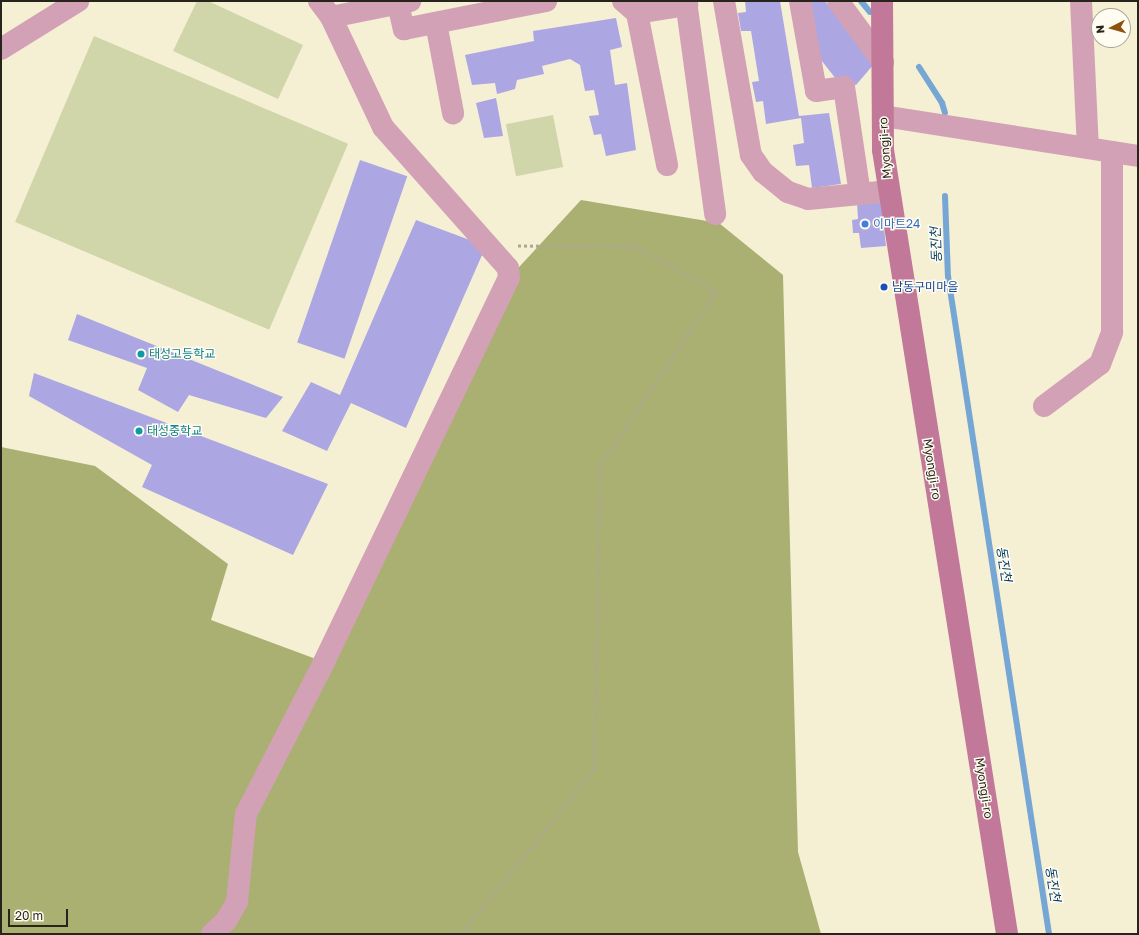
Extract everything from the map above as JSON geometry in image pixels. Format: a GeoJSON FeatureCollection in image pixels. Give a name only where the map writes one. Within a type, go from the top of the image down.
{"type":"FeatureCollection","features":[{"type":"Feature","properties":{"kind":"main road","name":"Myongji-ro"},"geometry":{"type":"LineString","coordinates":[[882,1],[883,150],[1007,934]]}},
{"type":"Feature","properties":{"kind":"street"},"geometry":{"type":"LineString","coordinates":[[1,49],[78,1]]}},
{"type":"Feature","properties":{"kind":"street"},"geometry":{"type":"LineString","coordinates":[[212,934],[226,921],[237,902],[246,814],[328,655],[509,278],[508,268],[486,246],[383,127],[325,9],[404,2],[404,29],[546,1]]}},
{"type":"Feature","properties":{"kind":"street"},"geometry":{"type":"LineString","coordinates":[[724,1],[751,156],[773,182],[808,199],[889,191]]}},
{"type":"Feature","properties":{"kind":"street"},"geometry":{"type":"LineString","coordinates":[[800,1],[816,92],[844,87],[860,194]]}},
{"type":"Feature","properties":{"kind":"street"},"geometry":{"type":"LineString","coordinates":[[838,1],[882,62]]}},
{"type":"Feature","properties":{"kind":"street"},"geometry":{"type":"LineString","coordinates":[[1081,1],[1088,148]]}},
{"type":"Feature","properties":{"kind":"street"},"geometry":{"type":"LineString","coordinates":[[667,165],[630,7],[687,3],[715,214]]}},
{"type":"Feature","properties":{"kind":"street"},"geometry":{"type":"LineString","coordinates":[[436,23],[453,113]]}},
{"type":"Feature","properties":{"kind":"street"},"geometry":{"type":"LineString","coordinates":[[883,116],[1138,156]]}},
{"type":"Feature","properties":{"kind":"street"},"geometry":{"type":"LineString","coordinates":[[1044,406],[1100,364],[1112,332],[1112,152]]}},
{"type":"Feature","properties":{"kind":"path"},"geometry":{"type":"LineString","coordinates":[[461,934],[594,769],[600,465],[716,292],[635,247],[486,246]]}},
{"type":"Feature","properties":{"kind":"green space"},"geometry":{"type":"Polygon","coordinates":[[[197,1],[208,1],[303,45],[278,99],[173,51],[197,1]]]}},
{"type":"Feature","properties":{"kind":"green space"},"geometry":{"type":"Polygon","coordinates":[[[94,36],[348,144],[269,330],[15,222],[94,36]]]}},
{"type":"Feature","properties":{"kind":"green space"},"geometry":{"type":"Polygon","coordinates":[[[553,115],[563,167],[516,176],[506,124],[553,115]]]}},
{"type":"Feature","properties":{"kind":"green space"},"geometry":{"type":"Polygon","coordinates":[[[581,200],[719,223],[783,275],[798,852],[821,934],[1,934],[1,447],[95,466],[228,564],[211,620],[324,662],[509,278],[581,200]]]}},
{"type":"Feature","properties":{"kind":"building"},"geometry":{"type":"Polygon","coordinates":[[[745,1],[780,1],[799,116],[829,113],[841,184],[812,188],[809,165],[796,166],[793,145],[804,143],[801,118],[766,124],[763,101],[756,102],[752,82],[759,81],[751,31],[741,31],[738,13],[746,12],[745,1]]]}},
{"type":"Feature","properties":{"kind":"building"},"geometry":{"type":"Polygon","coordinates":[[[807,1],[825,1],[874,64],[856,85],[836,79],[814,51],[807,1]]]}},
{"type":"Feature","properties":{"kind":"building"},"geometry":{"type":"Polygon","coordinates":[[[616,18],[622,47],[610,50],[615,85],[627,83],[636,150],[606,156],[601,134],[594,135],[589,116],[599,115],[594,90],[585,91],[580,65],[570,59],[542,66],[544,74],[517,80],[515,89],[497,94],[495,83],[472,85],[465,55],[534,41],[533,31],[616,18]]]}},
{"type":"Feature","properties":{"kind":"building"},"geometry":{"type":"Polygon","coordinates":[[[496,98],[503,136],[484,138],[476,103],[496,98]]]}},
{"type":"Feature","properties":{"kind":"building"},"geometry":{"type":"Polygon","coordinates":[[[360,160],[407,176],[344,359],[297,342],[360,160]]]}},
{"type":"Feature","properties":{"kind":"building"},"geometry":{"type":"Polygon","coordinates":[[[881,200],[886,246],[861,248],[859,233],[853,233],[852,220],[858,219],[857,202],[881,200]]]}},
{"type":"Feature","properties":{"kind":"building"},"geometry":{"type":"Polygon","coordinates":[[[416,220],[486,246],[406,428],[351,403],[327,451],[282,431],[311,382],[340,395],[416,220]]]}},
{"type":"Feature","properties":{"kind":"building","name":"태성고등학교"},"geometry":{"type":"Polygon","coordinates":[[[77,314],[283,397],[266,418],[189,395],[178,412],[138,390],[147,368],[68,340],[77,314]]]}},
{"type":"Feature","properties":{"kind":"building","name":"태성중학교"},"geometry":{"type":"Polygon","coordinates":[[[34,373],[328,484],[293,555],[142,487],[152,465],[29,396],[34,373]]]}},
{"type":"Feature","properties":{"kind":"waterway","name":"동진천"},"geometry":{"type":"LineString","coordinates":[[861,1],[870,12]]}},
{"type":"Feature","properties":{"kind":"waterway","name":"동진천"},"geometry":{"type":"LineString","coordinates":[[919,67],[942,103],[945,113]]}},
{"type":"Feature","properties":{"kind":"waterway","name":"동진천"},"geometry":{"type":"LineString","coordinates":[[945,196],[948,276],[1049,934]]}},
{"type":"Feature","properties":{"kind":"place","name":"이마트24"},"geometry":{"type":"Point","coordinates":[865,224]}},
{"type":"Feature","properties":{"kind":"place","name":"남동구미마을"},"geometry":{"type":"Point","coordinates":[884,287]}},
{"type":"Feature","properties":{"kind":"place","name":"태성고등학교"},"geometry":{"type":"Point","coordinates":[141,354]}},
{"type":"Feature","properties":{"kind":"place","name":"태성중학교"},"geometry":{"type":"Point","coordinates":[139,431]}}]}
